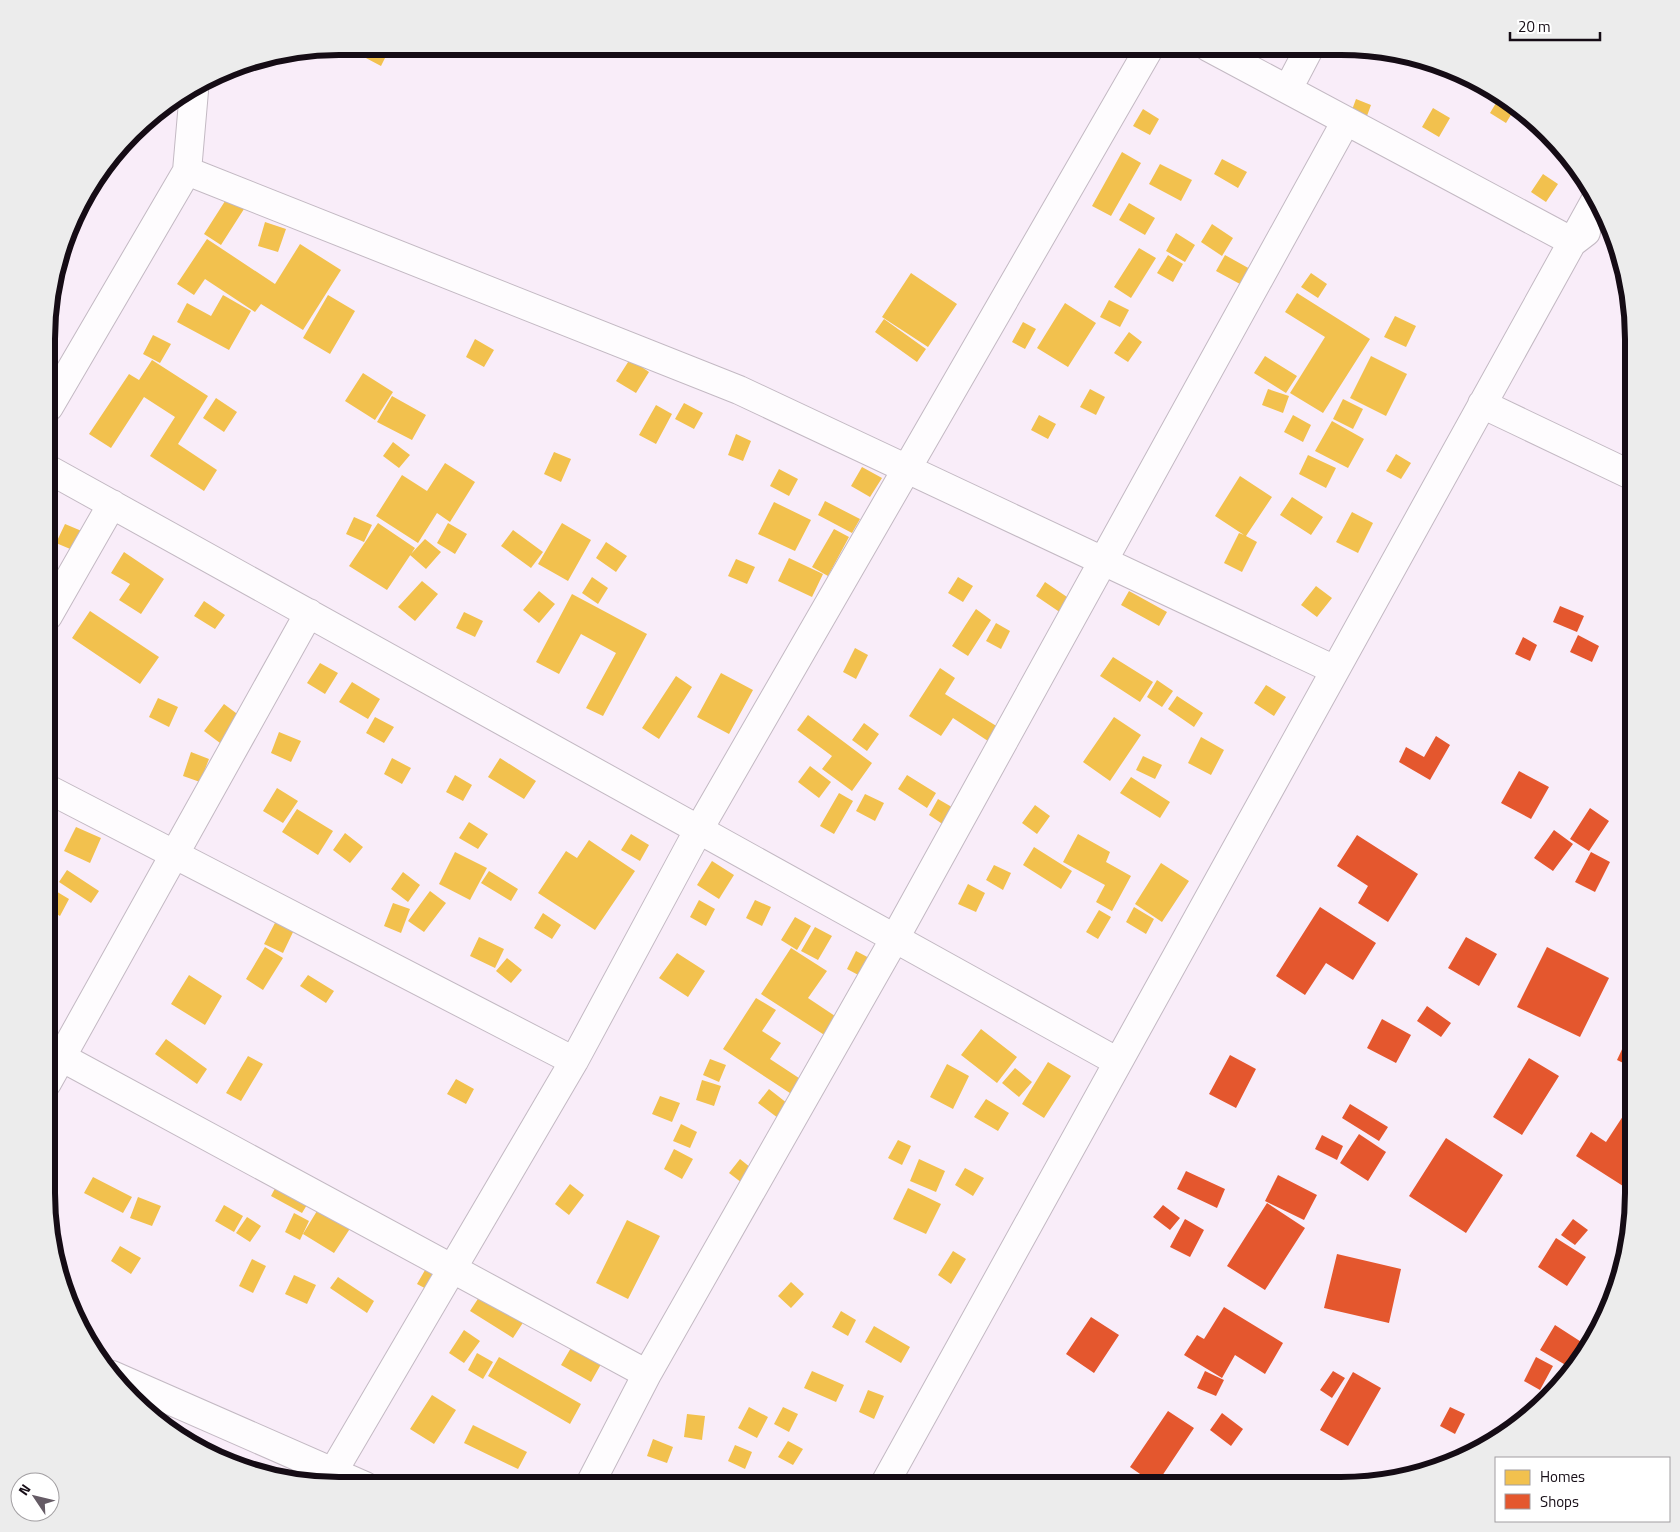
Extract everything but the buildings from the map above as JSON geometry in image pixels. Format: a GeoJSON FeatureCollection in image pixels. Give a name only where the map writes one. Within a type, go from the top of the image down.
{"type":"FeatureCollection","features":[{"type":"Feature","properties":{"kind":"street"},"geometry":{"type":"LineString","coordinates":[[333,1472],[574,1061],[698,829],[1145,55]]}},
{"type":"Feature","properties":{"kind":"street"},"geometry":{"type":"LineString","coordinates":[[1223,55],[1573,242]]}},
{"type":"Feature","properties":{"kind":"street"},"geometry":{"type":"LineString","coordinates":[[1288,90],[1306,55]]}},
{"type":"Feature","properties":{"kind":"street"},"geometry":{"type":"LineString","coordinates":[[55,396],[187,171],[194,95]]}},
{"type":"Feature","properties":{"kind":"street"},"geometry":{"type":"LineString","coordinates":[[595,1477],[648,1374],[895,938],[1346,121]]}},
{"type":"Feature","properties":{"kind":"street"},"geometry":{"type":"LineString","coordinates":[[187,171],[739,390],[1335,670]]}},
{"type":"Feature","properties":{"kind":"street"},"geometry":{"type":"LineString","coordinates":[[888,1477],[1592,207]]}},
{"type":"Feature","properties":{"kind":"street"},"geometry":{"type":"LineString","coordinates":[[1573,242],[1599,222]]}},
{"type":"Feature","properties":{"kind":"street"},"geometry":{"type":"LineString","coordinates":[[1482,404],[1625,472]]}},
{"type":"Feature","properties":{"kind":"street"},"geometry":{"type":"LineString","coordinates":[[55,472],[1118,1062]]}},
{"type":"Feature","properties":{"kind":"street"},"geometry":{"type":"LineString","coordinates":[[55,604],[112,504]]}},
{"type":"Feature","properties":{"kind":"street"},"geometry":{"type":"LineString","coordinates":[[55,1068],[309,613]]}},
{"type":"Feature","properties":{"kind":"street"},"geometry":{"type":"LineString","coordinates":[[55,793],[574,1061]]}},
{"type":"Feature","properties":{"kind":"street"},"geometry":{"type":"LineString","coordinates":[[61,1057],[648,1374]]}},
{"type":"Feature","properties":{"kind":"street"},"geometry":{"type":"LineString","coordinates":[[128,1382],[344,1477]]}}]}
